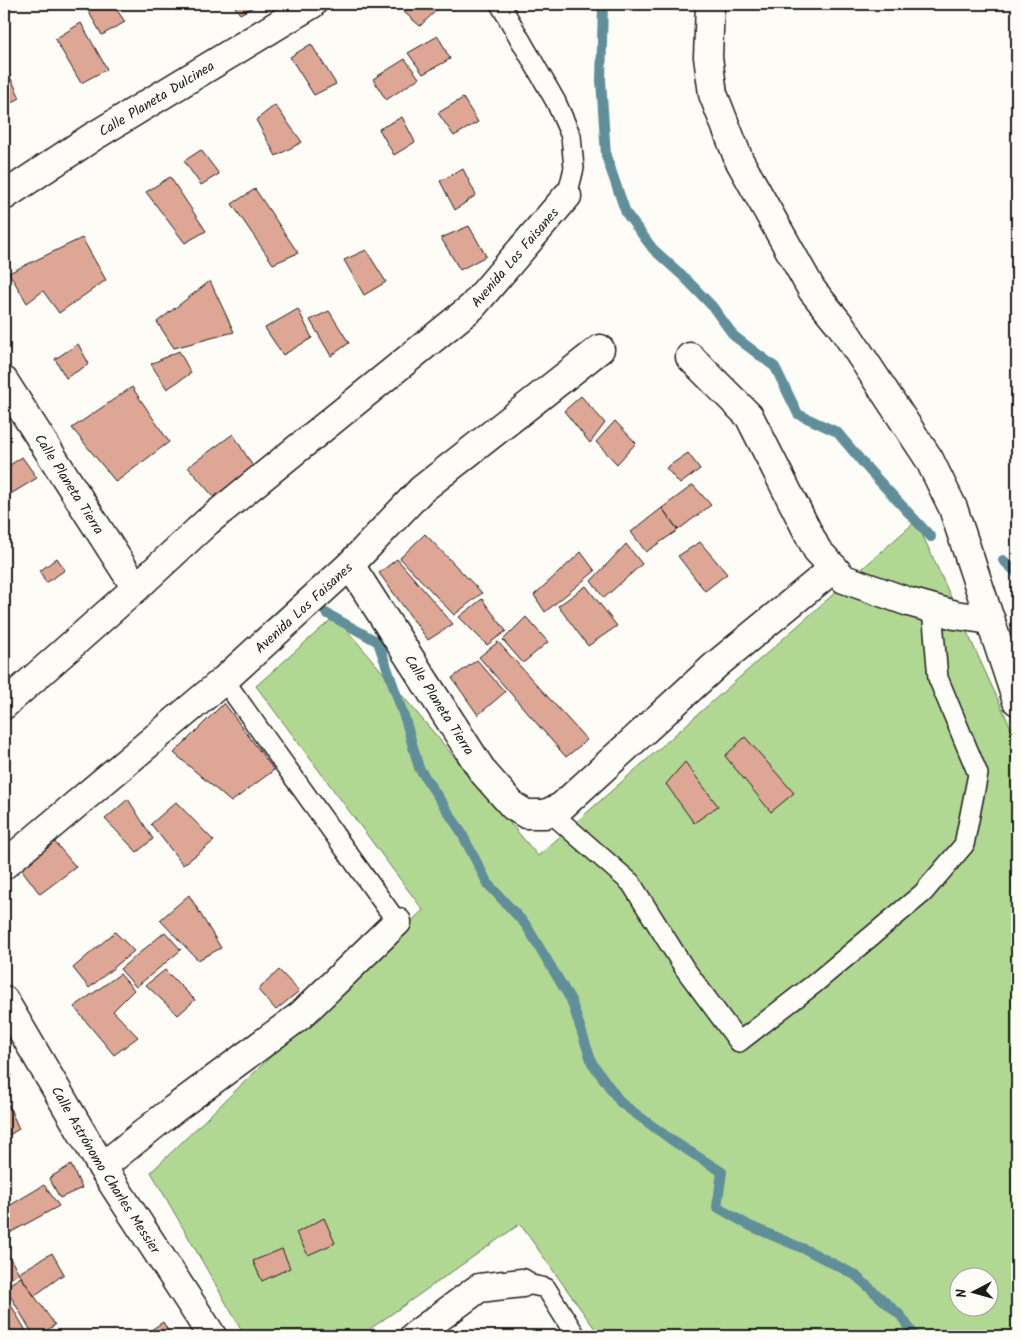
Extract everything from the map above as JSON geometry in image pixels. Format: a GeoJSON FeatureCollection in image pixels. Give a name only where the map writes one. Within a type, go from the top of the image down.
{"type":"FeatureCollection","features":[{"type":"Feature","properties":{"kind":"street","name":"Calle Planeta Dulcinea"},"geometry":{"type":"LineString","coordinates":[[4,196],[91,138],[312,4]]}},
{"type":"Feature","properties":{"kind":"street"},"geometry":{"type":"LineString","coordinates":[[710,4],[708,57],[714,94],[738,160],[812,290],[842,327],[929,459],[953,508],[992,620],[1017,701]]}},
{"type":"Feature","properties":{"kind":"street","name":"Avenida Los Faisanes"},"geometry":{"type":"LineString","coordinates":[[4,705],[207,522],[472,308],[567,196]]}},
{"type":"Feature","properties":{"kind":"street","name":"Avenida Los Faisanes"},"geometry":{"type":"LineString","coordinates":[[4,865],[224,680],[350,565],[421,490],[600,349]]}},
{"type":"Feature","properties":{"kind":"street"},"geometry":{"type":"LineString","coordinates":[[690,357],[749,416],[817,550],[844,579],[932,609],[955,615],[992,620]]}},
{"type":"Feature","properties":{"kind":"street","name":"Calle Planeta Tierra"},"geometry":{"type":"LineString","coordinates":[[4,381],[136,588]]}},
{"type":"Feature","properties":{"kind":"street","name":"Calle Planeta Tierra"},"geometry":{"type":"LineString","coordinates":[[350,565],[483,772],[513,806],[526,814],[545,814],[550,812]]}},
{"type":"Feature","properties":{"kind":"street"},"geometry":{"type":"LineString","coordinates":[[550,812],[561,807],[717,664],[834,568]]}},
{"type":"Feature","properties":{"kind":"street"},"geometry":{"type":"LineString","coordinates":[[102,1167],[174,1108],[301,1015],[397,922]]}},
{"type":"Feature","properties":{"kind":"street","name":"Calle Astrónomo Charles Messier"},"geometry":{"type":"LineString","coordinates":[[4,1000],[102,1167],[212,1336]]}},
{"type":"Feature","properties":{"kind":"street"},"geometry":{"type":"LineString","coordinates":[[414,1336],[479,1288],[522,1283]]}},
{"type":"Feature","properties":{"kind":"lane"},"geometry":{"type":"LineString","coordinates":[[500,4],[556,102],[571,136],[574,168],[567,196]]}},
{"type":"Feature","properties":{"kind":"lane"},"geometry":{"type":"LineString","coordinates":[[550,812],[631,883],[685,969],[739,1042],[814,984],[923,893],[964,845],[978,774],[938,678],[932,609]]}},
{"type":"Feature","properties":{"kind":"lane"},"geometry":{"type":"LineString","coordinates":[[224,680],[397,922]]}},
{"type":"Feature","properties":{"kind":"lane"},"geometry":{"type":"LineString","coordinates":[[522,1283],[546,1288],[576,1336]]}},
{"type":"Feature","properties":{"kind":"green space"},"geometry":{"type":"Polygon","coordinates":[[[916,521],[1017,741],[1017,1336],[600,1336],[520,1224],[360,1336],[245,1336],[151,1172],[423,910],[256,686],[335,616],[538,856],[916,521]]]}},
{"type":"Feature","properties":{"kind":"building"},"geometry":{"type":"Polygon","coordinates":[[[84,4],[113,4],[125,22],[102,35],[84,4]]]}},
{"type":"Feature","properties":{"kind":"building"},"geometry":{"type":"Polygon","coordinates":[[[233,4],[259,4],[240,14],[233,4]]]}},
{"type":"Feature","properties":{"kind":"building"},"geometry":{"type":"Polygon","coordinates":[[[412,4],[443,4],[420,26],[404,12],[412,4]]]}},
{"type":"Feature","properties":{"kind":"building"},"geometry":{"type":"Polygon","coordinates":[[[81,23],[107,69],[81,83],[55,39],[81,23]]]}},
{"type":"Feature","properties":{"kind":"building"},"geometry":{"type":"Polygon","coordinates":[[[438,36],[450,59],[423,74],[408,53],[438,36]]]}},
{"type":"Feature","properties":{"kind":"building"},"geometry":{"type":"Polygon","coordinates":[[[311,44],[336,84],[314,95],[290,57],[311,44]]]}},
{"type":"Feature","properties":{"kind":"building"},"geometry":{"type":"Polygon","coordinates":[[[405,59],[419,78],[386,100],[373,79],[405,59]]]}},
{"type":"Feature","properties":{"kind":"building"},"geometry":{"type":"Polygon","coordinates":[[[7,70],[20,98],[4,107],[4,72],[7,70]]]}},
{"type":"Feature","properties":{"kind":"building"},"geometry":{"type":"Polygon","coordinates":[[[463,98],[478,122],[454,136],[438,113],[463,98]]]}},
{"type":"Feature","properties":{"kind":"building"},"geometry":{"type":"Polygon","coordinates":[[[275,105],[302,142],[276,156],[256,120],[275,105]]]}},
{"type":"Feature","properties":{"kind":"building"},"geometry":{"type":"Polygon","coordinates":[[[402,117],[415,142],[394,155],[379,129],[402,117]]]}},
{"type":"Feature","properties":{"kind":"building"},"geometry":{"type":"Polygon","coordinates":[[[201,150],[219,174],[201,185],[184,161],[201,150]]]}},
{"type":"Feature","properties":{"kind":"building"},"geometry":{"type":"Polygon","coordinates":[[[463,169],[476,195],[455,210],[440,181],[463,169]]]}},
{"type":"Feature","properties":{"kind":"building"},"geometry":{"type":"Polygon","coordinates":[[[170,177],[206,231],[185,243],[146,192],[170,177]]]}},
{"type":"Feature","properties":{"kind":"building"},"geometry":{"type":"Polygon","coordinates":[[[255,189],[298,253],[273,264],[232,204],[255,189]]]}},
{"type":"Feature","properties":{"kind":"building"},"geometry":{"type":"Polygon","coordinates":[[[469,226],[486,256],[460,270],[441,238],[469,226]]]}},
{"type":"Feature","properties":{"kind":"building"},"geometry":{"type":"Polygon","coordinates":[[[82,238],[106,280],[59,313],[43,291],[27,303],[9,273],[82,238]]]}},
{"type":"Feature","properties":{"kind":"building"},"geometry":{"type":"Polygon","coordinates":[[[366,250],[386,282],[364,295],[344,260],[366,250]]]}},
{"type":"Feature","properties":{"kind":"building"},"geometry":{"type":"Polygon","coordinates":[[[210,281],[234,332],[174,348],[157,322],[210,281]]]}},
{"type":"Feature","properties":{"kind":"building"},"geometry":{"type":"Polygon","coordinates":[[[298,309],[312,338],[283,355],[265,328],[298,309]]]}},
{"type":"Feature","properties":{"kind":"building"},"geometry":{"type":"Polygon","coordinates":[[[329,311],[349,343],[331,356],[310,320],[329,311]]]}},
{"type":"Feature","properties":{"kind":"building"},"geometry":{"type":"Polygon","coordinates":[[[78,344],[89,364],[66,378],[55,359],[78,344]]]}},
{"type":"Feature","properties":{"kind":"building"},"geometry":{"type":"Polygon","coordinates":[[[179,351],[191,373],[167,389],[151,364],[179,351]]]}},
{"type":"Feature","properties":{"kind":"building"},"geometry":{"type":"Polygon","coordinates":[[[132,387],[169,442],[116,482],[72,428],[132,387]]]}},
{"type":"Feature","properties":{"kind":"building"},"geometry":{"type":"Polygon","coordinates":[[[581,396],[605,423],[590,443],[564,411],[581,396]]]}},
{"type":"Feature","properties":{"kind":"building"},"geometry":{"type":"Polygon","coordinates":[[[615,421],[636,443],[617,464],[596,442],[615,421]]]}},
{"type":"Feature","properties":{"kind":"building"},"geometry":{"type":"Polygon","coordinates":[[[233,434],[257,473],[218,502],[188,467],[233,434]]]}},
{"type":"Feature","properties":{"kind":"building"},"geometry":{"type":"Polygon","coordinates":[[[688,453],[700,469],[680,484],[666,468],[688,453]]]}},
{"type":"Feature","properties":{"kind":"building"},"geometry":{"type":"Polygon","coordinates":[[[22,457],[37,478],[4,498],[4,469],[22,457]]]}},
{"type":"Feature","properties":{"kind":"building"},"geometry":{"type":"Polygon","coordinates":[[[693,485],[711,505],[678,530],[662,508],[693,485]]]}},
{"type":"Feature","properties":{"kind":"building"},"geometry":{"type":"Polygon","coordinates":[[[662,508],[678,530],[646,552],[631,532],[662,508]]]}},
{"type":"Feature","properties":{"kind":"building"},"geometry":{"type":"Polygon","coordinates":[[[425,534],[482,593],[454,615],[400,558],[425,534]]]}},
{"type":"Feature","properties":{"kind":"building"},"geometry":{"type":"Polygon","coordinates":[[[700,542],[727,574],[705,591],[678,556],[700,542]]]}},
{"type":"Feature","properties":{"kind":"building"},"geometry":{"type":"Polygon","coordinates":[[[626,544],[642,564],[604,598],[591,581],[626,544]]]}},
{"type":"Feature","properties":{"kind":"building"},"geometry":{"type":"Polygon","coordinates":[[[581,552],[595,571],[545,612],[534,595],[581,552]]]}},
{"type":"Feature","properties":{"kind":"building"},"geometry":{"type":"Polygon","coordinates":[[[57,558],[65,570],[46,583],[40,571],[57,558]]]}},
{"type":"Feature","properties":{"kind":"building"},"geometry":{"type":"Polygon","coordinates":[[[397,559],[453,624],[428,640],[379,573],[397,559]]]}},
{"type":"Feature","properties":{"kind":"building"},"geometry":{"type":"Polygon","coordinates":[[[586,586],[617,626],[588,646],[558,606],[586,586]]]}},
{"type":"Feature","properties":{"kind":"building"},"geometry":{"type":"Polygon","coordinates":[[[482,599],[506,631],[487,645],[459,617],[482,599]]]}},
{"type":"Feature","properties":{"kind":"building"},"geometry":{"type":"Polygon","coordinates":[[[526,617],[548,642],[523,663],[503,640],[526,617]]]}},
{"type":"Feature","properties":{"kind":"building"},"geometry":{"type":"Polygon","coordinates":[[[498,642],[587,740],[566,757],[479,657],[498,642]]]}},
{"type":"Feature","properties":{"kind":"building"},"geometry":{"type":"Polygon","coordinates":[[[477,660],[505,692],[478,715],[452,678],[477,660]]]}},
{"type":"Feature","properties":{"kind":"building"},"geometry":{"type":"Polygon","coordinates":[[[224,703],[274,770],[231,802],[174,753],[224,703]]]}},
{"type":"Feature","properties":{"kind":"building"},"geometry":{"type":"Polygon","coordinates":[[[745,737],[794,793],[771,812],[725,756],[745,737]]]}},
{"type":"Feature","properties":{"kind":"building"},"geometry":{"type":"Polygon","coordinates":[[[685,762],[718,806],[694,823],[666,784],[685,762]]]}},
{"type":"Feature","properties":{"kind":"building"},"geometry":{"type":"Polygon","coordinates":[[[128,799],[153,839],[137,852],[105,819],[128,799]]]}},
{"type":"Feature","properties":{"kind":"building"},"geometry":{"type":"Polygon","coordinates":[[[176,802],[214,841],[183,865],[151,824],[176,802]]]}},
{"type":"Feature","properties":{"kind":"building"},"geometry":{"type":"Polygon","coordinates":[[[53,840],[76,867],[40,894],[19,866],[53,840]]]}},
{"type":"Feature","properties":{"kind":"building"},"geometry":{"type":"Polygon","coordinates":[[[189,895],[221,948],[198,960],[160,920],[189,895]]]}},
{"type":"Feature","properties":{"kind":"building"},"geometry":{"type":"Polygon","coordinates":[[[115,932],[134,951],[89,988],[73,968],[115,932]]]}},
{"type":"Feature","properties":{"kind":"building"},"geometry":{"type":"Polygon","coordinates":[[[165,932],[181,950],[136,987],[120,969],[165,932]]]}},
{"type":"Feature","properties":{"kind":"building"},"geometry":{"type":"Polygon","coordinates":[[[165,970],[195,1000],[178,1015],[146,985],[165,970]]]}},
{"type":"Feature","properties":{"kind":"building"},"geometry":{"type":"Polygon","coordinates":[[[279,970],[299,991],[276,1010],[258,990],[279,970]]]}},
{"type":"Feature","properties":{"kind":"building"},"geometry":{"type":"Polygon","coordinates":[[[120,974],[134,990],[113,1011],[138,1037],[114,1055],[74,1007],[120,974]]]}},
{"type":"Feature","properties":{"kind":"building"},"geometry":{"type":"Polygon","coordinates":[[[4,1064],[12,1076],[4,1080],[4,1064]]]}},
{"type":"Feature","properties":{"kind":"building"},"geometry":{"type":"Polygon","coordinates":[[[8,1104],[19,1129],[4,1138],[4,1107],[8,1104]]]}},
{"type":"Feature","properties":{"kind":"building"},"geometry":{"type":"Polygon","coordinates":[[[71,1165],[82,1188],[60,1198],[49,1178],[71,1165]]]}},
{"type":"Feature","properties":{"kind":"building"},"geometry":{"type":"Polygon","coordinates":[[[44,1185],[59,1206],[4,1236],[4,1209],[44,1185]]]}},
{"type":"Feature","properties":{"kind":"building"},"geometry":{"type":"Polygon","coordinates":[[[324,1218],[335,1243],[308,1255],[296,1233],[324,1218]]]}},
{"type":"Feature","properties":{"kind":"building"},"geometry":{"type":"Polygon","coordinates":[[[4,1249],[19,1273],[4,1283],[4,1249]]]}},
{"type":"Feature","properties":{"kind":"building"},"geometry":{"type":"Polygon","coordinates":[[[282,1249],[290,1268],[262,1281],[253,1261],[282,1249]]]}},
{"type":"Feature","properties":{"kind":"building"},"geometry":{"type":"Polygon","coordinates":[[[52,1253],[64,1274],[34,1296],[19,1273],[52,1253]]]}},
{"type":"Feature","properties":{"kind":"building"},"geometry":{"type":"Polygon","coordinates":[[[21,1277],[55,1325],[38,1336],[34,1336],[5,1287],[21,1277]]]}},
{"type":"Feature","properties":{"kind":"building"},"geometry":{"type":"Polygon","coordinates":[[[4,1293],[26,1331],[17,1336],[4,1336],[4,1293]]]}},
{"type":"Feature","properties":{"kind":"building"},"geometry":{"type":"Polygon","coordinates":[[[163,1322],[171,1336],[142,1336],[163,1322]]]}},
{"type":"Feature","properties":{"kind":"building"},"geometry":{"type":"Polygon","coordinates":[[[59,1330],[63,1336],[50,1336],[59,1330]]]}},
{"type":"Feature","properties":{"kind":"waterway"},"geometry":{"type":"LineString","coordinates":[[603,4],[601,80],[606,156],[626,213],[653,249],[712,306],[734,336],[775,367],[798,414],[837,432],[869,470],[931,537]]}},
{"type":"Feature","properties":{"kind":"waterway"},"geometry":{"type":"LineString","coordinates":[[1003,560],[1017,573]]}},
{"type":"Feature","properties":{"kind":"waterway"},"geometry":{"type":"LineString","coordinates":[[326,613],[378,642],[406,722],[419,768],[460,830],[488,884],[526,925],[571,1000],[592,1063],[621,1103],[673,1141],[722,1172],[717,1207],[750,1226],[809,1251],[855,1275],[901,1316],[915,1336]]}}]}
